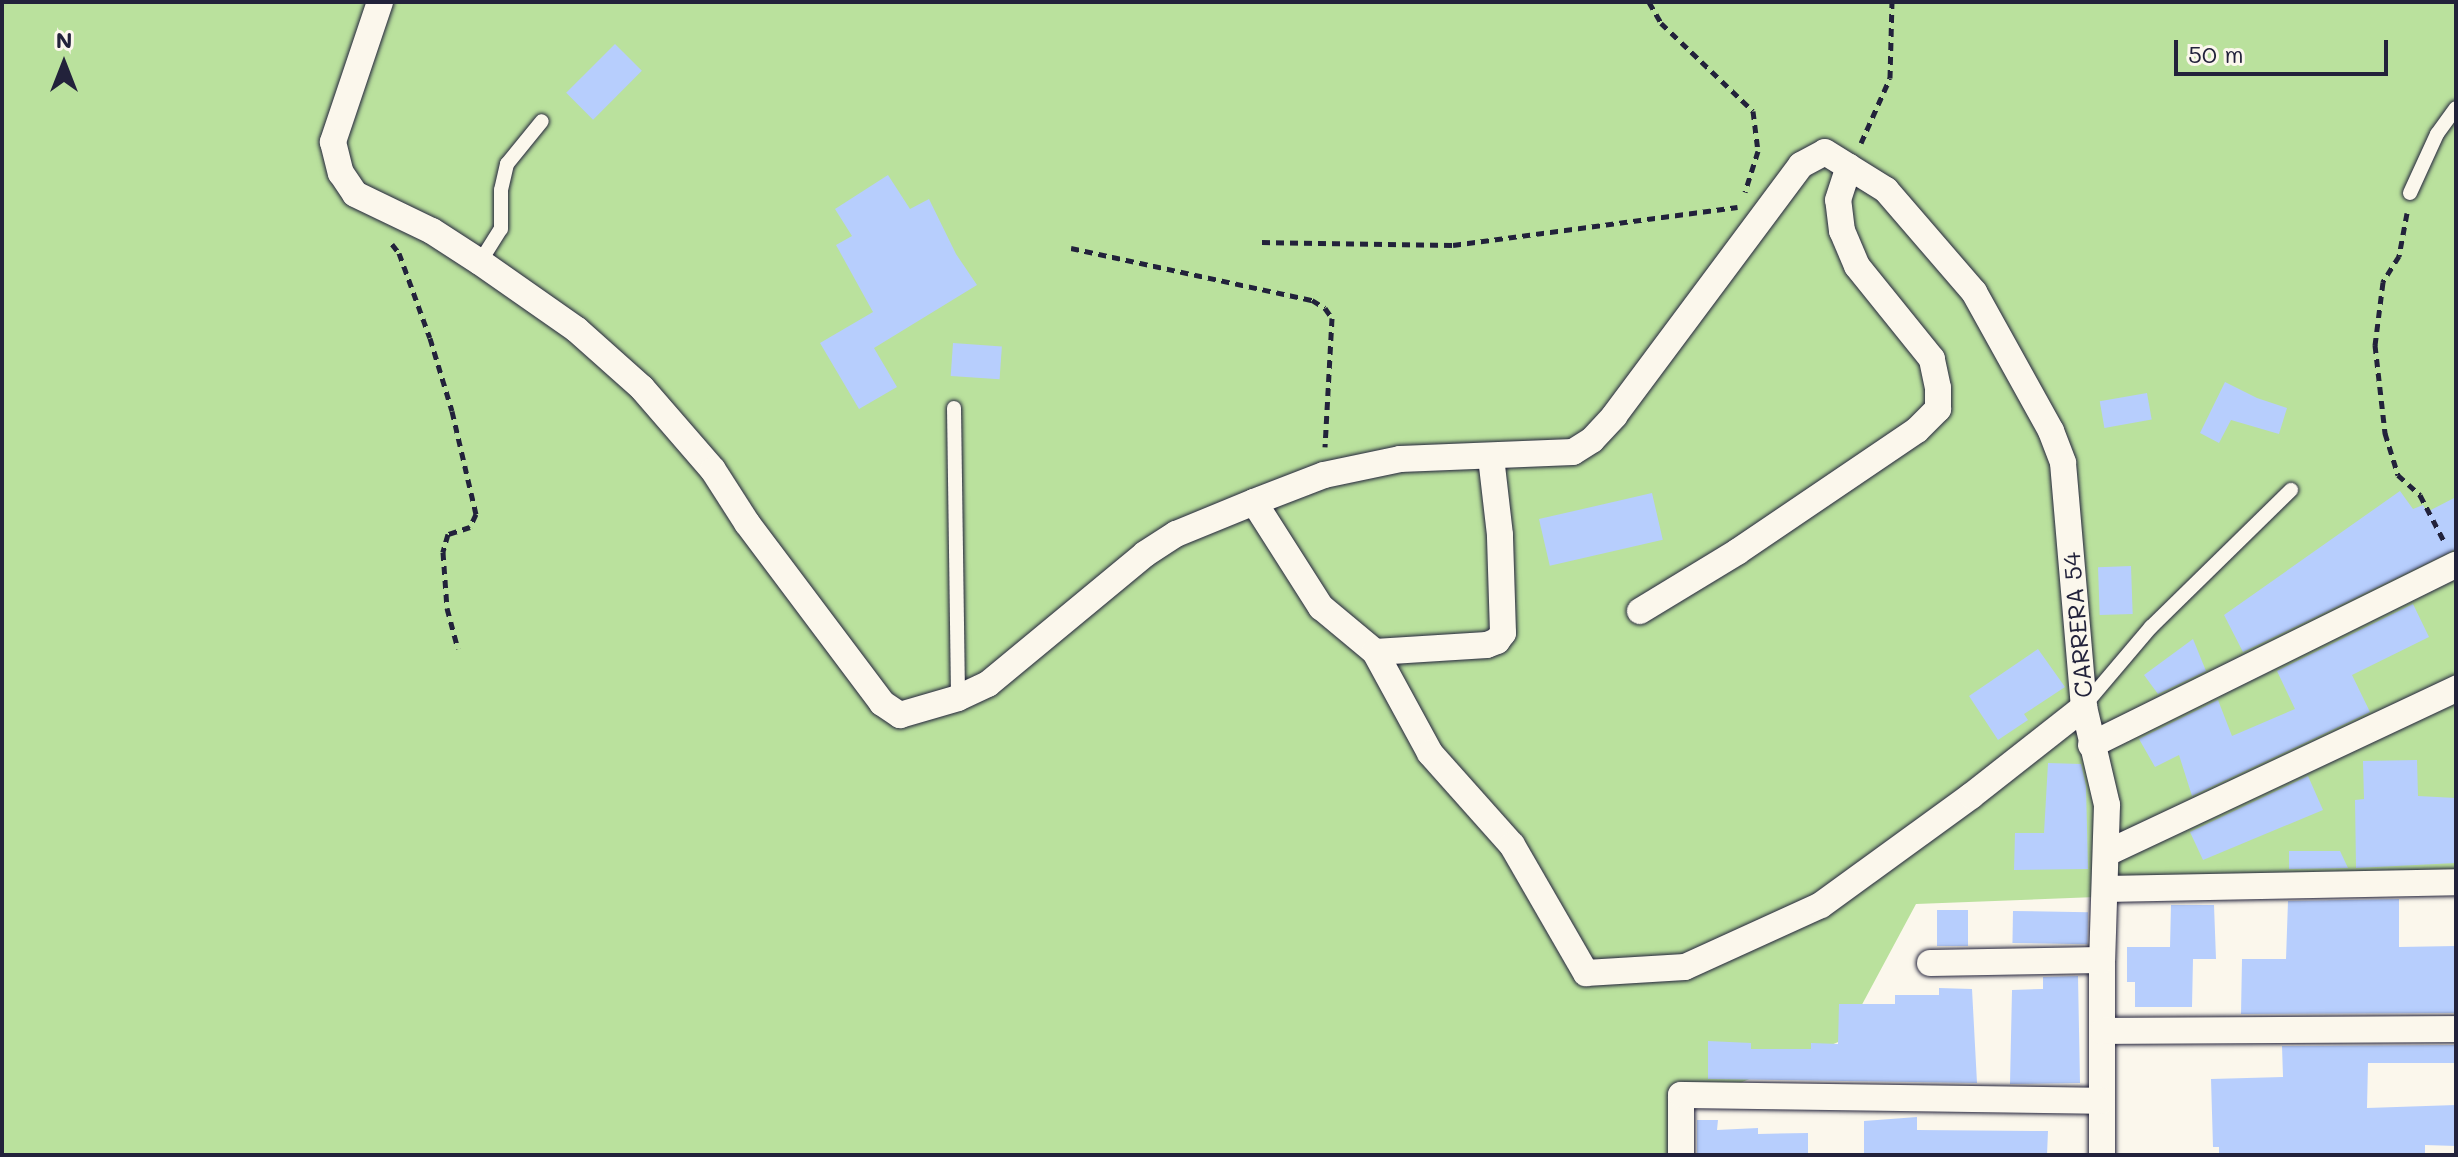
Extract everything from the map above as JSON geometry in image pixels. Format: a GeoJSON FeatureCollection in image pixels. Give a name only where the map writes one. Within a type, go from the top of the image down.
{"type":"FeatureCollection","features":[{"type":"Feature","properties":{"kind":"street"},"geometry":{"type":"LineString","coordinates":[[380,2],[333,142],[341,173],[355,194],[432,231],[480,262],[577,330],[642,388],[713,470],[747,523],[882,703],[900,715],[958,698],[988,684],[1145,554],[1176,534],[1324,475],[1400,459],[1491,457],[1500,535],[1503,633],[1497,641],[1487,645],[1375,652]]}},
{"type":"Feature","properties":{"kind":"street","name":"CARRERA 54"},"geometry":{"type":"LineString","coordinates":[[1491,457],[1573,452],[1592,440],[1614,416],[1801,165],[1825,152],[1886,190],[1974,292],[2051,431],[2063,463],[2084,707],[2107,805],[2102,960],[2102,1155]]}},
{"type":"Feature","properties":{"kind":"street"},"geometry":{"type":"LineString","coordinates":[[1640,611],[1737,552],[1917,430],[1938,409],[1932,359],[1857,266],[1842,231],[1838,200],[1849,167]]}},
{"type":"Feature","properties":{"kind":"street"},"geometry":{"type":"LineString","coordinates":[[1254,502],[1321,607],[1375,652],[1430,753],[1512,845],[1586,973],[1685,967],[1821,905],[1971,796],[2084,707]]}},
{"type":"Feature","properties":{"kind":"street"},"geometry":{"type":"LineString","coordinates":[[2091,745],[2456,565]]}},
{"type":"Feature","properties":{"kind":"street"},"geometry":{"type":"LineString","coordinates":[[2107,853],[2456,689]]}},
{"type":"Feature","properties":{"kind":"street"},"geometry":{"type":"LineString","coordinates":[[2105,889],[2456,882]]}},
{"type":"Feature","properties":{"kind":"street"},"geometry":{"type":"LineString","coordinates":[[1930,963],[2102,960]]}},
{"type":"Feature","properties":{"kind":"street"},"geometry":{"type":"LineString","coordinates":[[2103,1031],[2456,1029]]}},
{"type":"Feature","properties":{"kind":"street"},"geometry":{"type":"LineString","coordinates":[[1681,1155],[1681,1095],[2102,1101]]}},
{"type":"Feature","properties":{"kind":"lane"},"geometry":{"type":"LineString","coordinates":[[2410,193],[2437,134],[2456,108]]}},
{"type":"Feature","properties":{"kind":"lane"},"geometry":{"type":"LineString","coordinates":[[480,262],[501,229],[501,190],[507,164],[542,121]]}},
{"type":"Feature","properties":{"kind":"lane"},"geometry":{"type":"LineString","coordinates":[[954,408],[958,698]]}},
{"type":"Feature","properties":{"kind":"lane"},"geometry":{"type":"LineString","coordinates":[[2084,707],[2151,627],[2291,490]]}},
{"type":"Feature","properties":{"kind":"path"},"geometry":{"type":"LineString","coordinates":[[1262,242],[1453,245],[1740,207],[1758,151],[1753,111],[1661,23],[1649,2]]}},
{"type":"Feature","properties":{"kind":"path"},"geometry":{"type":"LineString","coordinates":[[1849,167],[1890,78],[1892,2]]}},
{"type":"Feature","properties":{"kind":"path"},"geometry":{"type":"LineString","coordinates":[[2410,193],[2399,256],[2383,282],[2375,345],[2385,433],[2398,475],[2420,495],[2456,565]]}},
{"type":"Feature","properties":{"kind":"path"},"geometry":{"type":"LineString","coordinates":[[390,241],[399,253],[430,338],[452,411],[476,514],[470,527],[448,534],[443,552],[447,608],[458,649]]}},
{"type":"Feature","properties":{"kind":"path"},"geometry":{"type":"LineString","coordinates":[[1071,248],[1312,300],[1325,308],[1332,318],[1324,475]]}},
{"type":"Feature","properties":{"kind":"green space"},"geometry":{"type":"Polygon","coordinates":[[[2,2],[2456,2],[2456,883],[1916,904],[1843,1040],[1685,1106],[1674,1155],[2,1155],[2,2]]]}},
{"type":"Feature","properties":{"kind":"building"},"geometry":{"type":"Polygon","coordinates":[[[615,44],[642,71],[593,120],[566,93],[615,44]]]}},
{"type":"Feature","properties":{"kind":"building"},"geometry":{"type":"Polygon","coordinates":[[[888,175],[910,209],[929,199],[956,254],[977,285],[874,348],[897,387],[859,409],[820,343],[873,312],[836,245],[852,236],[835,209],[888,175]]]}},
{"type":"Feature","properties":{"kind":"building"},"geometry":{"type":"Polygon","coordinates":[[[953,343],[1002,346],[1000,379],[951,376],[953,343]]]}},
{"type":"Feature","properties":{"kind":"building"},"geometry":{"type":"Polygon","coordinates":[[[2225,382],[2287,408],[2279,434],[2231,420],[2219,443],[2200,433],[2225,382]]]}},
{"type":"Feature","properties":{"kind":"building"},"geometry":{"type":"Polygon","coordinates":[[[2147,393],[2152,420],[2104,428],[2100,401],[2147,393]]]}},
{"type":"Feature","properties":{"kind":"building"},"geometry":{"type":"Polygon","coordinates":[[[2400,491],[2413,509],[2423,505],[2427,512],[2456,497],[2456,549],[2243,652],[2224,615],[2400,491]]]}},
{"type":"Feature","properties":{"kind":"building"},"geometry":{"type":"Polygon","coordinates":[[[1652,493],[1663,540],[1550,566],[1539,519],[1652,493]]]}},
{"type":"Feature","properties":{"kind":"building"},"geometry":{"type":"Polygon","coordinates":[[[2131,566],[2133,614],[2100,615],[2098,567],[2131,566]]]}},
{"type":"Feature","properties":{"kind":"building"},"geometry":{"type":"Polygon","coordinates":[[[2413,604],[2429,637],[2352,675],[2370,712],[2192,796],[2179,755],[2155,767],[2139,739],[2218,700],[2232,736],[2295,709],[2277,671],[2413,604]]]}},
{"type":"Feature","properties":{"kind":"building"},"geometry":{"type":"Polygon","coordinates":[[[2193,639],[2206,671],[2158,694],[2144,675],[2193,639]]]}},
{"type":"Feature","properties":{"kind":"building"},"geometry":{"type":"Polygon","coordinates":[[[2038,649],[2065,687],[2024,714],[2028,720],[1998,740],[1969,696],[2038,649]]]}},
{"type":"Feature","properties":{"kind":"building"},"geometry":{"type":"Polygon","coordinates":[[[2417,760],[2418,796],[2456,798],[2456,863],[2356,868],[2355,800],[2364,799],[2363,761],[2417,760]]]}},
{"type":"Feature","properties":{"kind":"building"},"geometry":{"type":"Polygon","coordinates":[[[2048,763],[2081,764],[2086,786],[2088,869],[2014,870],[2015,833],[2044,833],[2048,763]]]}},
{"type":"Feature","properties":{"kind":"building"},"geometry":{"type":"Polygon","coordinates":[[[2308,776],[2323,810],[2203,860],[2190,832],[2308,776]]]}},
{"type":"Feature","properties":{"kind":"building"},"geometry":{"type":"Polygon","coordinates":[[[2289,851],[2340,851],[2348,868],[2289,869],[2289,851]]]}},
{"type":"Feature","properties":{"kind":"building"},"geometry":{"type":"Polygon","coordinates":[[[2399,899],[2399,947],[2456,946],[2456,1013],[2241,1014],[2242,959],[2286,959],[2288,901],[2399,899]]]}},
{"type":"Feature","properties":{"kind":"building"},"geometry":{"type":"Polygon","coordinates":[[[2171,905],[2214,905],[2216,959],[2193,959],[2192,1007],[2135,1007],[2135,982],[2127,982],[2127,947],[2170,947],[2171,905]]]}},
{"type":"Feature","properties":{"kind":"building"},"geometry":{"type":"Polygon","coordinates":[[[1937,910],[1968,910],[1968,946],[1937,946],[1937,910]]]}},
{"type":"Feature","properties":{"kind":"building"},"geometry":{"type":"Polygon","coordinates":[[[2013,911],[2088,912],[2087,944],[2012,943],[2013,911]]]}},
{"type":"Feature","properties":{"kind":"building"},"geometry":{"type":"Polygon","coordinates":[[[2078,976],[2080,1083],[2010,1084],[2012,990],[2043,989],[2043,977],[2078,976]]]}},
{"type":"Feature","properties":{"kind":"building"},"geometry":{"type":"Polygon","coordinates":[[[1939,988],[1972,989],[1977,1083],[1708,1079],[1708,1041],[1751,1043],[1751,1049],[1811,1049],[1811,1043],[1838,1044],[1839,1004],[1895,1004],[1895,995],[1939,995],[1939,988]]]}},
{"type":"Feature","properties":{"kind":"building"},"geometry":{"type":"Polygon","coordinates":[[[2456,1045],[2456,1063],[2368,1063],[2367,1108],[2456,1105],[2456,1146],[2425,1145],[2425,1155],[2219,1155],[2219,1147],[2213,1147],[2211,1079],[2283,1077],[2282,1046],[2456,1045]]]}},
{"type":"Feature","properties":{"kind":"building"},"geometry":{"type":"Polygon","coordinates":[[[1917,1117],[1917,1130],[2048,1131],[2047,1155],[1864,1155],[1864,1121],[1917,1117]]]}},
{"type":"Feature","properties":{"kind":"building"},"geometry":{"type":"Polygon","coordinates":[[[1697,1120],[1718,1120],[1717,1130],[1758,1128],[1758,1134],[1808,1133],[1808,1155],[1697,1155],[1697,1120]]]}}]}
